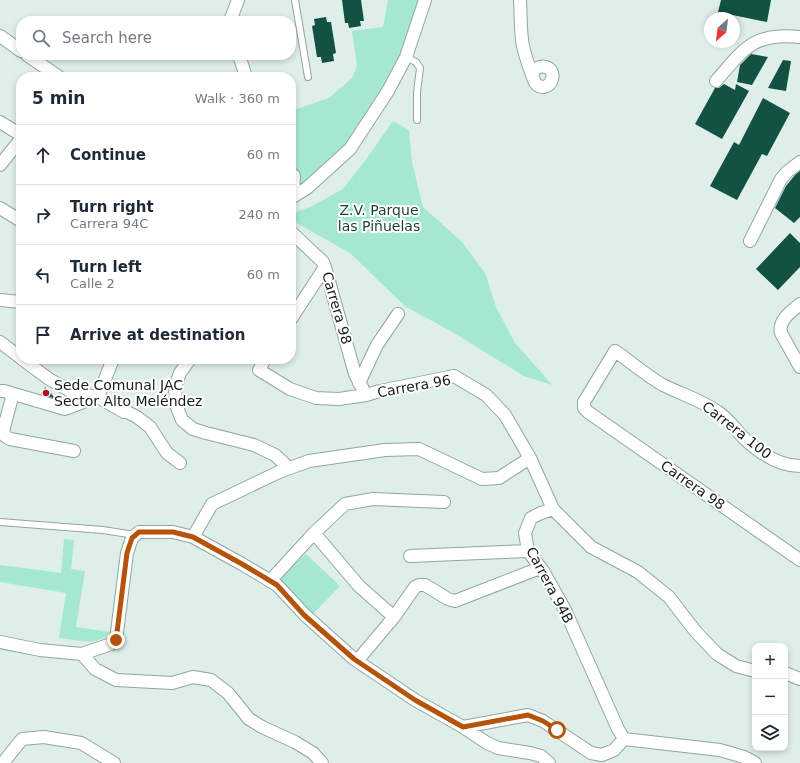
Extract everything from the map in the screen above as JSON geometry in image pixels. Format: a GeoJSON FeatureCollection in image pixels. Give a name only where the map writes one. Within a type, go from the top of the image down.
{"type":"FeatureCollection","features":[{"type":"Feature","properties":{"kind":"street"},"geometry":{"type":"LineString","coordinates":[[232,16],[238,0]]}},
{"type":"Feature","properties":{"kind":"street"},"geometry":{"type":"LineString","coordinates":[[296,195],[307,188],[350,149],[388,91],[406,57],[425,0]]}},
{"type":"Feature","properties":{"kind":"street"},"geometry":{"type":"LineString","coordinates":[[520,0],[523,44],[532,75]]}},
{"type":"Feature","properties":{"kind":"street"},"geometry":{"type":"LineString","coordinates":[[0,36],[16,47]]}},
{"type":"Feature","properties":{"kind":"street"},"geometry":{"type":"LineString","coordinates":[[716,81],[742,52],[753,43],[772,37],[800,37]]}},
{"type":"Feature","properties":{"kind":"street"},"geometry":{"type":"LineString","coordinates":[[34,60],[52,72]]}},
{"type":"Feature","properties":{"kind":"street"},"geometry":{"type":"LineString","coordinates":[[241,60],[244,72]]}},
{"type":"Feature","properties":{"kind":"street"},"geometry":{"type":"LineString","coordinates":[[0,122],[16,132]]}},
{"type":"Feature","properties":{"kind":"street"},"geometry":{"type":"LineString","coordinates":[[0,165],[16,145]]}},
{"type":"Feature","properties":{"kind":"street"},"geometry":{"type":"LineString","coordinates":[[750,241],[781,179],[787,172],[800,162]]}},
{"type":"Feature","properties":{"kind":"street"},"geometry":{"type":"LineString","coordinates":[[296,177],[312,183]]}},
{"type":"Feature","properties":{"kind":"street"},"geometry":{"type":"LineString","coordinates":[[0,208],[16,218]]}},
{"type":"Feature","properties":{"kind":"street","name":"Carrera 98"},"geometry":{"type":"LineString","coordinates":[[296,237],[323,262],[355,374],[366,395]]}},
{"type":"Feature","properties":{"kind":"street"},"geometry":{"type":"LineString","coordinates":[[296,311],[325,267]]}},
{"type":"Feature","properties":{"kind":"street"},"geometry":{"type":"LineString","coordinates":[[0,300],[16,302]]}},
{"type":"Feature","properties":{"kind":"street"},"geometry":{"type":"LineString","coordinates":[[800,304],[784,319],[780,325],[782,333],[800,367]]}},
{"type":"Feature","properties":{"kind":"street"},"geometry":{"type":"LineString","coordinates":[[359,383],[377,345],[398,314]]}},
{"type":"Feature","properties":{"kind":"street"},"geometry":{"type":"LineString","coordinates":[[0,342],[16,354]]}},
{"type":"Feature","properties":{"kind":"street","name":"Carrera 98"},"geometry":{"type":"LineString","coordinates":[[615,351],[585,399],[584,405],[586,410],[800,560]]}},
{"type":"Feature","properties":{"kind":"street","name":"Carrera 100"},"geometry":{"type":"LineString","coordinates":[[615,351],[660,382],[718,412],[728,420],[745,439],[759,450],[782,463],[800,466]]}},
{"type":"Feature","properties":{"kind":"street"},"geometry":{"type":"LineString","coordinates":[[30,364],[49,379],[74,394],[98,397],[137,418],[150,427],[167,453],[180,463]]}},
{"type":"Feature","properties":{"kind":"street"},"geometry":{"type":"LineString","coordinates":[[0,391],[66,409],[98,397],[111,364]]}},
{"type":"Feature","properties":{"kind":"street"},"geometry":{"type":"LineString","coordinates":[[186,364],[180,373],[175,387],[176,405],[182,420],[193,429],[254,444],[275,455],[289,468]]}},
{"type":"Feature","properties":{"kind":"street","name":"Carrera 96"},"geometry":{"type":"LineString","coordinates":[[263,364],[259,370],[290,389],[316,398],[339,399],[366,395],[454,376],[486,395],[505,415],[530,458],[553,509]]}},
{"type":"Feature","properties":{"kind":"street"},"geometry":{"type":"LineString","coordinates":[[13,394],[3,431],[5,436],[10,439],[74,452]]}},
{"type":"Feature","properties":{"kind":"street"},"geometry":{"type":"LineString","coordinates":[[193,537],[212,504],[279,472],[309,461],[385,450],[419,449],[482,479],[499,478],[530,458]]}},
{"type":"Feature","properties":{"kind":"street"},"geometry":{"type":"LineString","coordinates":[[270,581],[314,533],[346,504],[373,499],[444,502]]}},
{"type":"Feature","properties":{"kind":"street"},"geometry":{"type":"LineString","coordinates":[[553,509],[591,547],[638,572],[669,597],[696,632],[717,654],[736,666],[752,670]]}},
{"type":"Feature","properties":{"kind":"street","name":"Carrera 94B"},"geometry":{"type":"LineString","coordinates":[[553,509],[531,518],[525,533],[528,551],[565,610],[618,729],[624,739]]}},
{"type":"Feature","properties":{"kind":"street"},"geometry":{"type":"LineString","coordinates":[[0,642],[40,650],[82,654],[111,644],[116,640],[127,553],[134,537],[139,532],[173,532],[193,537],[277,585],[304,615],[357,661],[415,700],[463,727],[487,743],[498,748],[541,756],[549,763]]}},
{"type":"Feature","properties":{"kind":"street"},"geometry":{"type":"LineString","coordinates":[[314,533],[359,586],[394,617]]}},
{"type":"Feature","properties":{"kind":"street"},"geometry":{"type":"LineString","coordinates":[[410,556],[528,551]]}},
{"type":"Feature","properties":{"kind":"street"},"geometry":{"type":"LineString","coordinates":[[357,661],[394,617],[415,587],[425,585],[448,599],[456,601],[540,568]]}},
{"type":"Feature","properties":{"kind":"street"},"geometry":{"type":"LineString","coordinates":[[82,654],[96,669],[116,680],[172,683],[193,677],[211,680],[228,693],[250,719],[262,728],[295,742],[313,753],[322,763]]}},
{"type":"Feature","properties":{"kind":"street"},"geometry":{"type":"LineString","coordinates":[[788,674],[800,679]]}},
{"type":"Feature","properties":{"kind":"street"},"geometry":{"type":"LineString","coordinates":[[463,727],[528,715],[543,721],[591,753],[602,755],[614,750],[624,739],[720,750],[744,757],[755,763]]}},
{"type":"Feature","properties":{"kind":"street"},"geometry":{"type":"LineString","coordinates":[[3,763],[22,739],[44,737],[81,743],[114,763]]}},
{"type":"Feature","properties":{"kind":"lane"},"geometry":{"type":"LineString","coordinates":[[295,0],[308,77]]}},
{"type":"Feature","properties":{"kind":"lane"},"geometry":{"type":"LineString","coordinates":[[406,57],[416,62],[420,68],[417,92],[417,120]]}},
{"type":"Feature","properties":{"kind":"lane"},"geometry":{"type":"LineString","coordinates":[[0,522],[103,530],[134,537]]}},
{"type":"Feature","properties":{"kind":"green space"},"geometry":{"type":"Polygon","coordinates":[[[388,0],[424,0],[405,52],[349,148],[296,192],[296,109],[329,98],[352,78],[357,66],[352,31],[383,27],[388,0]]]}},
{"type":"Feature","properties":{"kind":"green space","name":"Z.V. Parque las Piñuelas"},"geometry":{"type":"Polygon","coordinates":[[[393,121],[409,130],[412,162],[423,207],[462,242],[485,273],[496,307],[515,343],[552,385],[524,376],[449,330],[406,307],[350,253],[296,223],[296,212],[310,207],[343,189],[393,121]]]}},
{"type":"Feature","properties":{"kind":"green space"},"geometry":{"type":"Polygon","coordinates":[[[64,539],[74,540],[71,569],[85,571],[76,627],[110,632],[102,639],[90,642],[59,638],[66,593],[0,582],[0,565],[61,573],[64,539]]]}},
{"type":"Feature","properties":{"kind":"green space"},"geometry":{"type":"Polygon","coordinates":[[[306,554],[340,586],[312,615],[278,577],[306,554]]]}},
{"type":"Feature","properties":{"kind":"building"},"geometry":{"type":"Polygon","coordinates":[[[342,0],[361,0],[364,21],[360,21],[361,26],[349,28],[348,23],[345,23],[342,0]]]}},
{"type":"Feature","properties":{"kind":"building"},"geometry":{"type":"Polygon","coordinates":[[[721,0],[771,0],[767,22],[740,16],[740,12],[718,12],[721,0]]]}},
{"type":"Feature","properties":{"kind":"building"},"geometry":{"type":"Polygon","coordinates":[[[326,17],[327,22],[331,22],[336,53],[333,54],[334,61],[322,63],[321,57],[317,57],[312,26],[315,25],[314,19],[326,17]]]}},
{"type":"Feature","properties":{"kind":"building"},"geometry":{"type":"Polygon","coordinates":[[[751,54],[768,57],[752,85],[737,82],[740,65],[751,54]]]}},
{"type":"Feature","properties":{"kind":"building"},"geometry":{"type":"Polygon","coordinates":[[[783,60],[791,61],[786,91],[768,88],[783,60]]]}},
{"type":"Feature","properties":{"kind":"building"},"geometry":{"type":"Polygon","coordinates":[[[724,84],[735,90],[736,84],[749,91],[722,139],[695,124],[715,88],[719,88],[724,84]]]}},
{"type":"Feature","properties":{"kind":"building"},"geometry":{"type":"Polygon","coordinates":[[[763,98],[790,113],[767,156],[762,154],[737,200],[710,186],[734,142],[739,145],[763,98]]]}},
{"type":"Feature","properties":{"kind":"building"},"geometry":{"type":"Polygon","coordinates":[[[800,171],[800,217],[794,223],[775,208],[786,186],[800,171]]]}},
{"type":"Feature","properties":{"kind":"building"},"geometry":{"type":"Polygon","coordinates":[[[790,233],[800,243],[800,267],[778,290],[756,269],[790,233]]]}},
{"type":"Feature","properties":{"kind":"building"},"geometry":{"type":"Polygon","coordinates":[[[45,387],[56,399],[41,394],[45,387]]]}},
{"type":"Feature","properties":{"kind":"place","name":"Sede Comunal JAC Sector Alto Meléndez"},"geometry":{"type":"Point","coordinates":[46,393]}},
{"type":"Feature","properties":{"kind":"route"},"geometry":{"type":"LineString","coordinates":[[116,640],[127,553],[132,538],[139,532],[173,532],[193,537],[277,585],[304,615],[354,659],[415,700],[463,727],[528,715],[543,721],[557,730]]}}]}
